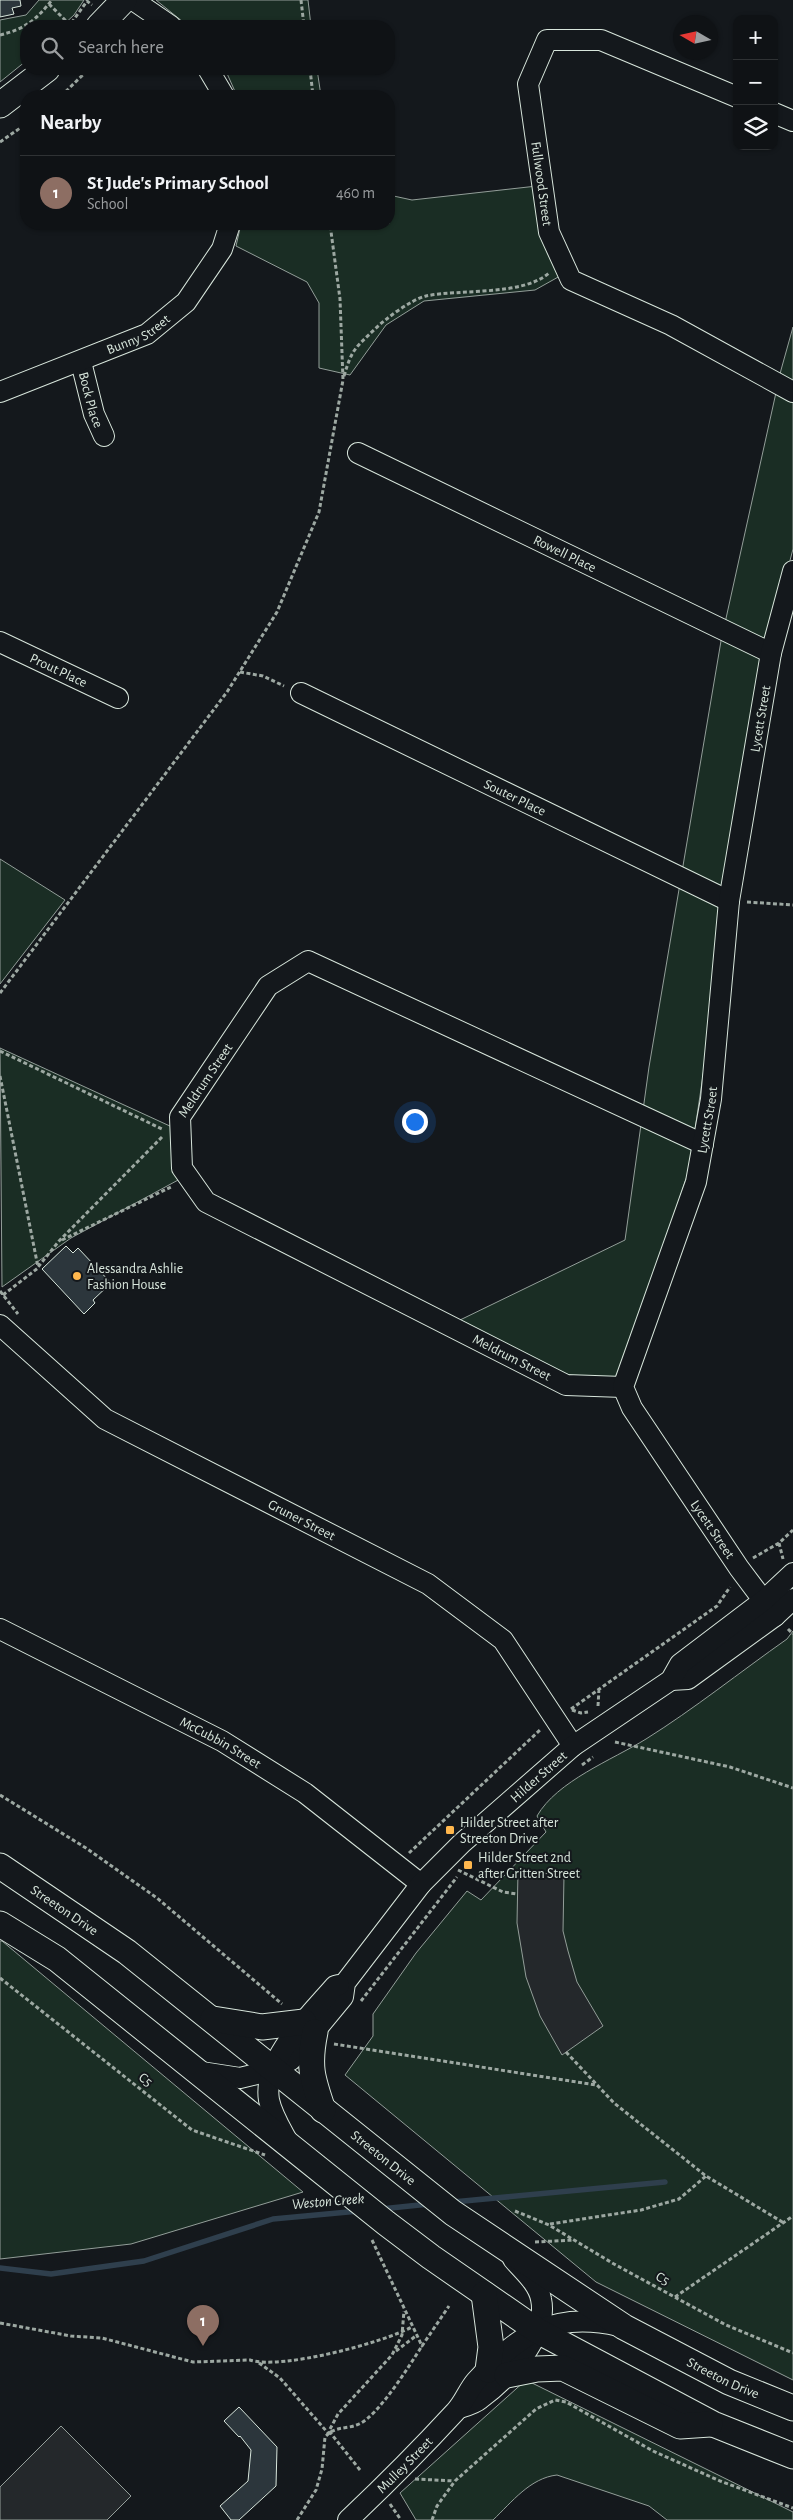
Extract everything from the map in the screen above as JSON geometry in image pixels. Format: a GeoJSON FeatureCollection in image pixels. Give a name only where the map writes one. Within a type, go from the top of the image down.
{"type":"FeatureCollection","features":[{"type":"Feature","properties":{"kind":"main road"},"geometry":{"type":"LineString","coordinates":[[80,20],[100,0]]}},
{"type":"Feature","properties":{"kind":"main road"},"geometry":{"type":"LineString","coordinates":[[105,20],[124,0]]}},
{"type":"Feature","properties":{"kind":"main road"},"geometry":{"type":"LineString","coordinates":[[0,105],[39,75]]}},
{"type":"Feature","properties":{"kind":"main road","name":"Streeton Drive"},"geometry":{"type":"LineString","coordinates":[[0,1866],[127,1952],[453,2213],[503,2248],[624,2327],[729,2382],[793,2408]]}},
{"type":"Feature","properties":{"kind":"main road"},"geometry":{"type":"LineString","coordinates":[[0,1924],[57,1959],[195,2071],[280,2152],[319,2169],[378,2229],[484,2294],[538,2331],[713,2424],[793,2456]]}},
{"type":"Feature","properties":{"kind":"main road"},"geometry":{"type":"LineString","coordinates":[[208,2018],[262,2027],[321,2033],[310,2065],[312,2079],[323,2110]]}},
{"type":"Feature","properties":{"kind":"main road"},"geometry":{"type":"LineString","coordinates":[[484,2294],[491,2347],[497,2373],[563,2368],[680,2426],[713,2424]]}},
{"type":"Feature","properties":{"kind":"street"},"geometry":{"type":"LineString","coordinates":[[133,0],[162,20]]}},
{"type":"Feature","properties":{"kind":"street","name":"Fullwood Street"},"geometry":{"type":"LineString","coordinates":[[733,95],[601,40],[547,40],[528,84],[549,232],[571,280],[671,325],[793,392]]}},
{"type":"Feature","properties":{"kind":"street"},"geometry":{"type":"LineString","coordinates":[[212,75],[220,90]]}},
{"type":"Feature","properties":{"kind":"street"},"geometry":{"type":"LineString","coordinates":[[778,115],[793,121]]}},
{"type":"Feature","properties":{"kind":"street","name":"Bunny Street"},"geometry":{"type":"LineString","coordinates":[[0,392],[81,362],[147,334],[186,302],[222,249],[228,230]]}},
{"type":"Feature","properties":{"kind":"street","name":"Bock Place"},"geometry":{"type":"LineString","coordinates":[[81,362],[94,414],[104,436]]}},
{"type":"Feature","properties":{"kind":"street","name":"Rowell Place"},"geometry":{"type":"LineString","coordinates":[[358,453],[772,653]]}},
{"type":"Feature","properties":{"kind":"street","name":"Lycett Street"},"geometry":{"type":"LineString","coordinates":[[779,1616],[739,1568],[632,1408],[622,1387],[696,1182],[711,1099],[729,901],[772,653],[793,571]]}},
{"type":"Feature","properties":{"kind":"street","name":"Prout Place"},"geometry":{"type":"LineString","coordinates":[[0,642],[118,698]]}},
{"type":"Feature","properties":{"kind":"street","name":"Souter Place"},"geometry":{"type":"LineString","coordinates":[[301,693],[729,901]]}},
{"type":"Feature","properties":{"kind":"street","name":"Meldrum Street"},"geometry":{"type":"LineString","coordinates":[[622,1387],[566,1385],[206,1202],[182,1168],[180,1117],[268,986],[308,961],[703,1144]]}},
{"type":"Feature","properties":{"kind":"street","name":"Gruner Street"},"geometry":{"type":"LineString","coordinates":[[0,1325],[105,1419],[428,1584],[503,1640],[554,1720],[573,1746]]}},
{"type":"Feature","properties":{"kind":"street","name":"Hilder Street"},"geometry":{"type":"LineString","coordinates":[[779,1616],[793,1573]]}},
{"type":"Feature","properties":{"kind":"street","name":"Hilder Street"},"geometry":{"type":"LineString","coordinates":[[280,2152],[275,2119],[269,2099],[268,2082],[282,2050],[321,2033],[335,1986],[345,1983],[421,1884],[459,1866],[462,1843],[573,1746],[671,1680],[688,1679],[779,1616],[793,1599]]}},
{"type":"Feature","properties":{"kind":"street","name":"McCubbin Street"},"geometry":{"type":"LineString","coordinates":[[0,1629],[222,1742],[305,1793],[421,1884]]}},
{"type":"Feature","properties":{"kind":"street"},"geometry":{"type":"LineString","coordinates":[[195,2071],[240,2078],[273,2070]]}},
{"type":"Feature","properties":{"kind":"street"},"geometry":{"type":"LineString","coordinates":[[503,2248],[537,2288],[542,2300],[538,2331]]}},
{"type":"Feature","properties":{"kind":"street","name":"Mulley Street"},"geometry":{"type":"LineString","coordinates":[[348,2520],[394,2477],[459,2408],[479,2400],[516,2341],[568,2321],[582,2320],[624,2327]]}},
{"type":"Feature","properties":{"kind":"path"},"geometry":{"type":"LineString","coordinates":[[35,20],[52,0]]}},
{"type":"Feature","properties":{"kind":"path"},"geometry":{"type":"LineString","coordinates":[[301,0],[303,20]]}},
{"type":"Feature","properties":{"kind":"path"},"geometry":{"type":"LineString","coordinates":[[49,4],[69,20]]}},
{"type":"Feature","properties":{"kind":"path"},"geometry":{"type":"LineString","coordinates":[[0,35],[20,30]]}},
{"type":"Feature","properties":{"kind":"path"},"geometry":{"type":"LineString","coordinates":[[67,90],[84,75]]}},
{"type":"Feature","properties":{"kind":"path"},"geometry":{"type":"LineString","coordinates":[[311,75],[312,90]]}},
{"type":"Feature","properties":{"kind":"path"},"geometry":{"type":"LineString","coordinates":[[0,142],[20,128]]}},
{"type":"Feature","properties":{"kind":"path"},"geometry":{"type":"LineString","coordinates":[[331,230],[340,299],[343,380]]}},
{"type":"Feature","properties":{"kind":"path"},"geometry":{"type":"LineString","coordinates":[[0,994],[227,692],[277,612],[319,512],[343,380],[351,352],[384,320],[424,296],[539,282],[562,261]]}},
{"type":"Feature","properties":{"kind":"path"},"geometry":{"type":"LineString","coordinates":[[240,672],[263,676],[301,693]]}},
{"type":"Feature","properties":{"kind":"path"},"geometry":{"type":"LineString","coordinates":[[729,901],[793,905]]}},
{"type":"Feature","properties":{"kind":"path"},"geometry":{"type":"LineString","coordinates":[[0,1051],[167,1132],[59,1241],[38,1267],[3,1295]]}},
{"type":"Feature","properties":{"kind":"path"},"geometry":{"type":"LineString","coordinates":[[0,1076],[38,1267]]}},
{"type":"Feature","properties":{"kind":"path"},"geometry":{"type":"LineString","coordinates":[[59,1241],[189,1178]]}},
{"type":"Feature","properties":{"kind":"path"},"geometry":{"type":"LineString","coordinates":[[396,1865],[426,1840],[442,1820],[534,1734],[717,1606],[733,1583],[739,1568],[779,1543],[793,1530]]}},
{"type":"Feature","properties":{"kind":"path"},"geometry":{"type":"LineString","coordinates":[[607,1748],[623,1736]]}},
{"type":"Feature","properties":{"kind":"path"},"geometry":{"type":"LineString","coordinates":[[615,1742],[730,1767],[793,1788]]}},
{"type":"Feature","properties":{"kind":"path"},"geometry":{"type":"LineString","coordinates":[[577,1769],[600,1753]]}},
{"type":"Feature","properties":{"kind":"path"},"geometry":{"type":"LineString","coordinates":[[0,1795],[86,1848],[157,1898],[321,2033],[596,2085]]}},
{"type":"Feature","properties":{"kind":"path"},"geometry":{"type":"LineString","coordinates":[[358,2004],[459,1866],[503,1892],[517,1894]]}},
{"type":"Feature","properties":{"kind":"path","name":"C5"},"geometry":{"type":"LineString","coordinates":[[0,1978],[192,2130],[280,2152]]}},
{"type":"Feature","properties":{"kind":"path"},"geometry":{"type":"LineString","coordinates":[[566,2052],[614,2103],[706,2176],[784,2224]]}},
{"type":"Feature","properties":{"kind":"path"},"geometry":{"type":"LineString","coordinates":[[549,2224],[640,2210],[679,2199],[706,2176]]}},
{"type":"Feature","properties":{"kind":"path","name":"C5"},"geometry":{"type":"LineString","coordinates":[[515,2211],[549,2224],[614,2264],[675,2297],[784,2224],[793,2216]]}},
{"type":"Feature","properties":{"kind":"path"},"geometry":{"type":"LineString","coordinates":[[378,2229],[404,2310],[422,2346]]}},
{"type":"Feature","properties":{"kind":"path"},"geometry":{"type":"LineString","coordinates":[[675,2297],[726,2325],[793,2353]]}},
{"type":"Feature","properties":{"kind":"path"},"geometry":{"type":"LineString","coordinates":[[329,2432],[335,2428],[359,2424],[374,2413],[450,2306]]}},
{"type":"Feature","properties":{"kind":"path"},"geometry":{"type":"LineString","coordinates":[[392,2355],[402,2332],[404,2310]]}},
{"type":"Feature","properties":{"kind":"path"},"geometry":{"type":"LineString","coordinates":[[0,2323],[71,2336],[102,2338],[193,2362],[250,2360],[258,2362],[340,2351],[402,2332],[412,2327]]}},
{"type":"Feature","properties":{"kind":"path"},"geometry":{"type":"LineString","coordinates":[[297,2520],[316,2490],[322,2469],[325,2437],[338,2414],[392,2355],[417,2335]]}},
{"type":"Feature","properties":{"kind":"path"},"geometry":{"type":"LineString","coordinates":[[258,2362],[280,2378],[329,2432],[360,2470]]}},
{"type":"Feature","properties":{"kind":"path"},"geometry":{"type":"LineString","coordinates":[[432,2520],[437,2506],[455,2481],[536,2410],[555,2400],[566,2402],[653,2451],[720,2481],[793,2508]]}},
{"type":"Feature","properties":{"kind":"path"},"geometry":{"type":"LineString","coordinates":[[394,2477],[455,2481]]}},
{"type":"Feature","properties":{"kind":"path"},"geometry":{"type":"LineString","coordinates":[[388,2502],[401,2520]]}},
{"type":"Feature","properties":{"kind":"green space"},"geometry":{"type":"Polygon","coordinates":[[[39,0],[84,0],[69,20],[20,20],[20,66],[0,82],[0,20],[26,15],[39,0]]]}},
{"type":"Feature","properties":{"kind":"green space"},"geometry":{"type":"Polygon","coordinates":[[[156,0],[308,0],[310,20],[181,20],[156,0]]]}},
{"type":"Feature","properties":{"kind":"green space"},"geometry":{"type":"Polygon","coordinates":[[[228,75],[318,75],[320,90],[234,90],[228,75]]]}},
{"type":"Feature","properties":{"kind":"green space"},"geometry":{"type":"Polygon","coordinates":[[[537,186],[560,276],[535,290],[424,301],[386,325],[350,375],[319,368],[319,303],[307,282],[236,246],[240,230],[395,230],[395,196],[412,200],[537,186]]]}},
{"type":"Feature","properties":{"kind":"green space"},"geometry":{"type":"Polygon","coordinates":[[[793,327],[793,549],[765,656],[689,1170],[618,1384],[566,1374],[460,1320],[625,1240],[649,1067],[721,641],[781,370],[793,327]]]}},
{"type":"Feature","properties":{"kind":"green space"},"geometry":{"type":"Polygon","coordinates":[[[0,859],[65,900],[0,984],[0,859]]]}},
{"type":"Feature","properties":{"kind":"green space"},"geometry":{"type":"Polygon","coordinates":[[[0,1048],[172,1127],[180,1179],[71,1238],[2,1287],[0,1048]]]}},
{"type":"Feature","properties":{"kind":"green space"},"geometry":{"type":"Polygon","coordinates":[[[793,1631],[793,2380],[596,2282],[345,2075],[373,2036],[373,2014],[416,1953],[467,1891],[481,1900],[546,1832],[537,1816],[558,1792],[586,1772],[646,1739],[682,1715],[787,1639],[793,1631]]]}},
{"type":"Feature","properties":{"kind":"green space"},"geometry":{"type":"Polygon","coordinates":[[[0,1941],[303,2192],[131,2244],[0,2259],[0,1941]]]}},
{"type":"Feature","properties":{"kind":"green space"},"geometry":{"type":"Polygon","coordinates":[[[526,2380],[793,2512],[793,2520],[667,2520],[649,2506],[557,2475],[547,2477],[530,2486],[493,2520],[416,2520],[400,2493],[526,2380]]]}},
{"type":"Feature","properties":{"kind":"shaded area"},"geometry":{"type":"Polygon","coordinates":[[[518,1871],[564,1875],[563,1931],[568,1951],[577,1982],[603,2026],[562,2055],[540,2016],[526,1977],[517,1923],[518,1871]]]}},
{"type":"Feature","properties":{"kind":"shaded area"},"geometry":{"type":"Polygon","coordinates":[[[61,2426],[131,2496],[107,2520],[0,2520],[0,2487],[61,2426]]]}},
{"type":"Feature","properties":{"kind":"building"},"geometry":{"type":"Polygon","coordinates":[[[0,0],[20,0],[21,6],[12,8],[14,14],[0,17],[0,0]]]}},
{"type":"Feature","properties":{"kind":"building","name":"Alessandra Ashlie Fashion House"},"geometry":{"type":"Polygon","coordinates":[[[66,1246],[73,1253],[78,1248],[111,1283],[93,1300],[95,1303],[84,1314],[42,1269],[66,1246]]]}},
{"type":"Feature","properties":{"kind":"building"},"geometry":{"type":"Polygon","coordinates":[[[239,2407],[277,2447],[276,2486],[239,2520],[231,2520],[220,2506],[248,2481],[251,2450],[224,2421],[239,2407]]]}},
{"type":"Feature","properties":{"kind":"waterway","name":"Weston Creek"},"geometry":{"type":"LineString","coordinates":[[453,2202],[665,2182]]}},
{"type":"Feature","properties":{"kind":"waterway","name":"Weston Creek"},"geometry":{"type":"LineString","coordinates":[[381,2209],[429,2204]]}},
{"type":"Feature","properties":{"kind":"waterway","name":"Weston Creek"},"geometry":{"type":"LineString","coordinates":[[0,2268],[51,2274],[144,2261],[273,2219],[359,2211]]}},
{"type":"Feature","properties":{"kind":"place","name":"Alessandra Ashlie Fashion House"},"geometry":{"type":"Point","coordinates":[77,1276]}},
{"type":"Feature","properties":{"kind":"place","name":"Hilder Street after Streeton Drive"},"geometry":{"type":"Point","coordinates":[450,1830]}},
{"type":"Feature","properties":{"kind":"place","name":"Hilder Street 2nd after Gritten Street"},"geometry":{"type":"Point","coordinates":[468,1865]}},
{"type":"Feature","properties":{"kind":"place","name":"St Jude's Primary School"},"geometry":{"type":"Point","coordinates":[203,2346]}}]}
